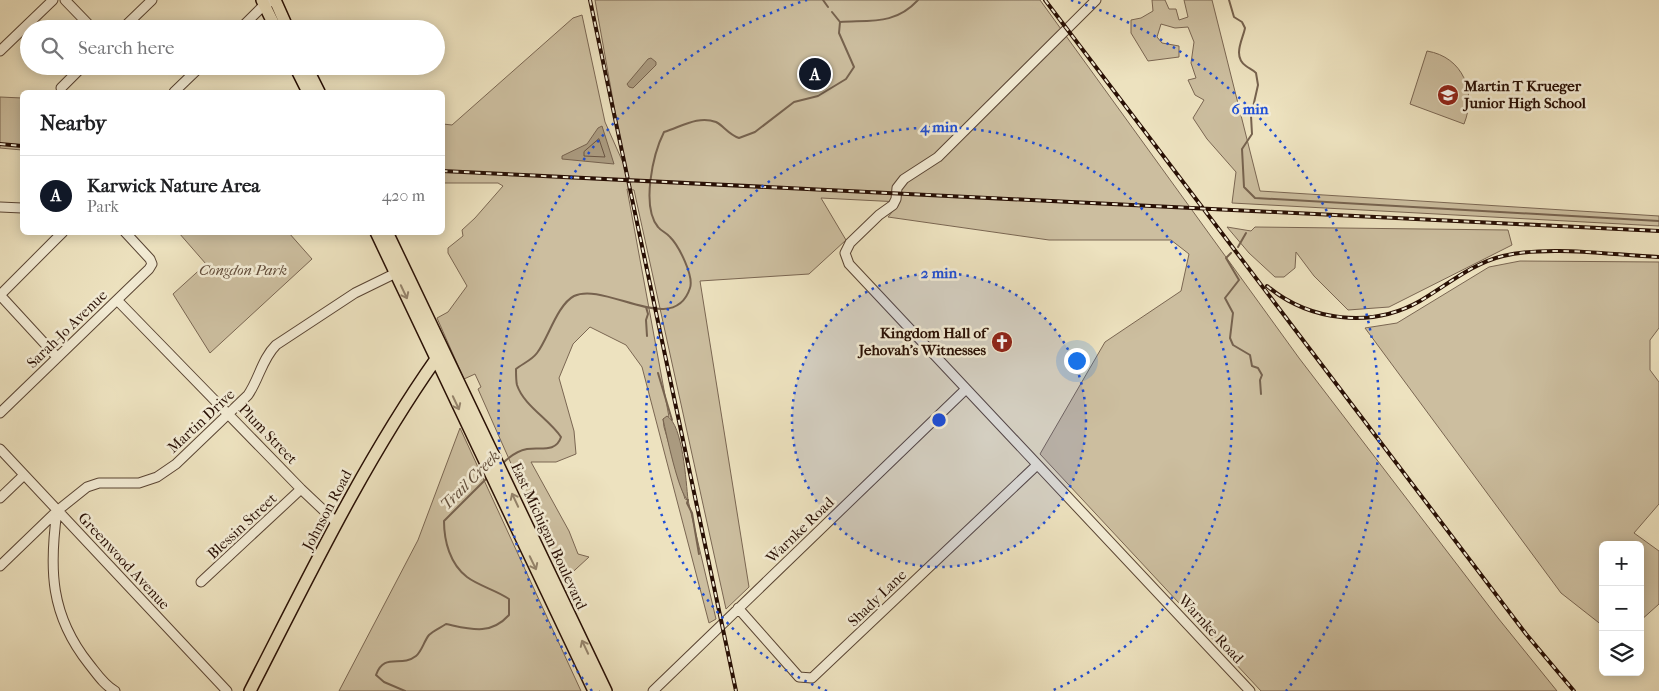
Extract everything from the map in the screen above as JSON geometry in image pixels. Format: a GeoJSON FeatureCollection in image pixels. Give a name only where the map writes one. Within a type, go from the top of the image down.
{"type":"FeatureCollection","features":[{"type":"Feature","properties":{"kind":"main road"},"geometry":{"type":"LineString","coordinates":[[269,1],[274,20]]}},
{"type":"Feature","properties":{"kind":"main road"},"geometry":{"type":"LineString","coordinates":[[269,1],[282,20]]}},
{"type":"Feature","properties":{"kind":"main road"},"geometry":{"type":"LineString","coordinates":[[300,75],[307,90]]}},
{"type":"Feature","properties":{"kind":"main road"},"geometry":{"type":"LineString","coordinates":[[310,75],[318,90]]}},
{"type":"Feature","properties":{"kind":"main road","name":"East Michigan Boulevard"},"geometry":{"type":"LineString","coordinates":[[378,235],[400,271],[441,357],[488,442],[606,691]]}},
{"type":"Feature","properties":{"kind":"main road","name":"East Michigan Boulevard"},"geometry":{"type":"LineString","coordinates":[[388,235],[400,271]]}},
{"type":"Feature","properties":{"kind":"main road","name":"East Michigan Boulevard"},"geometry":{"type":"LineString","coordinates":[[441,357],[479,452],[594,691]]}},
{"type":"Feature","properties":{"kind":"main road","name":"Johnson Road"},"geometry":{"type":"LineString","coordinates":[[250,691],[337,523],[396,418],[441,357]]}},
{"type":"Feature","properties":{"kind":"street"},"geometry":{"type":"LineString","coordinates":[[33,20],[54,0]]}},
{"type":"Feature","properties":{"kind":"street"},"geometry":{"type":"LineString","coordinates":[[65,0],[84,20]]}},
{"type":"Feature","properties":{"kind":"street"},"geometry":{"type":"LineString","coordinates":[[131,20],[152,0]]}},
{"type":"Feature","properties":{"kind":"street","name":"Warnke Road"},"geometry":{"type":"LineString","coordinates":[[1096,0],[938,157],[904,180],[897,188],[896,199],[893,205],[879,215],[850,243],[845,253],[849,264],[1250,691]]}},
{"type":"Feature","properties":{"kind":"street"},"geometry":{"type":"LineString","coordinates":[[249,20],[269,1]]}},
{"type":"Feature","properties":{"kind":"street"},"geometry":{"type":"LineString","coordinates":[[0,51],[20,32]]}},
{"type":"Feature","properties":{"kind":"street"},"geometry":{"type":"LineString","coordinates":[[61,88],[74,75]]}},
{"type":"Feature","properties":{"kind":"street"},"geometry":{"type":"LineString","coordinates":[[176,90],[192,75]]}},
{"type":"Feature","properties":{"kind":"street"},"geometry":{"type":"LineString","coordinates":[[0,207],[20,208]]}},
{"type":"Feature","properties":{"kind":"street"},"geometry":{"type":"LineString","coordinates":[[58,357],[0,295],[60,235]]}},
{"type":"Feature","properties":{"kind":"street","name":"Sarah-Jo Avenue"},"geometry":{"type":"LineString","coordinates":[[0,413],[149,269],[152,264],[150,259],[128,235]]}},
{"type":"Feature","properties":{"kind":"street","name":"Martin Drive"},"geometry":{"type":"LineString","coordinates":[[0,566],[58,510],[87,487],[99,483],[139,483],[156,477],[176,464],[248,395],[256,383],[269,352],[276,345],[355,293],[400,271]]}},
{"type":"Feature","properties":{"kind":"street","name":"Plum Street"},"geometry":{"type":"LineString","coordinates":[[116,300],[301,489],[337,523]]}},
{"type":"Feature","properties":{"kind":"street","name":"Warnke Road"},"geometry":{"type":"LineString","coordinates":[[653,691],[966,389]]}},
{"type":"Feature","properties":{"kind":"street","name":"Greenwood Avenue"},"geometry":{"type":"LineString","coordinates":[[0,449],[227,691]]}},
{"type":"Feature","properties":{"kind":"street","name":"Shady Lane"},"geometry":{"type":"LineString","coordinates":[[738,608],[799,677],[812,678],[1037,465]]}},
{"type":"Feature","properties":{"kind":"street"},"geometry":{"type":"LineString","coordinates":[[0,498],[24,475]]}},
{"type":"Feature","properties":{"kind":"street","name":"Blessin Street"},"geometry":{"type":"LineString","coordinates":[[201,582],[301,489]]}},
{"type":"Feature","properties":{"kind":"street"},"geometry":{"type":"LineString","coordinates":[[58,510],[52,560],[57,605],[68,632],[81,654],[110,690]]}},
{"type":"Feature","properties":{"kind":"green space"},"geometry":{"type":"Polygon","coordinates":[[[595,0],[1040,0],[1299,358],[1498,618],[1557,691],[1261,691],[1040,454],[1105,342],[1181,291],[1189,254],[1171,240],[1049,240],[888,217],[900,202],[821,198],[846,240],[809,274],[700,281],[749,587],[726,609],[634,190],[627,189],[669,417],[663,419],[664,427],[685,499],[688,500],[716,619],[709,623],[642,367],[626,345],[590,327],[573,344],[559,378],[574,431],[576,454],[556,462],[531,462],[569,531],[578,554],[589,557],[563,581],[478,389],[481,387],[475,374],[464,379],[437,318],[448,312],[467,286],[448,253],[448,248],[463,236],[462,230],[503,186],[498,183],[445,183],[445,124],[452,125],[573,18],[582,15],[605,122],[625,167],[595,0]]]}},
{"type":"Feature","properties":{"kind":"green space"},"geometry":{"type":"Polygon","coordinates":[[[1152,0],[1165,0],[1169,9],[1176,9],[1179,20],[1188,17],[1184,0],[1212,0],[1260,191],[1659,216],[1659,226],[1232,203],[1236,172],[1207,139],[1193,118],[1204,100],[1195,95],[1188,80],[1196,78],[1191,63],[1194,42],[1188,27],[1175,28],[1161,24],[1157,37],[1162,43],[1179,46],[1179,57],[1148,61],[1131,33],[1131,20],[1141,18],[1153,11],[1152,0]]]}},
{"type":"Feature","properties":{"kind":"green space"},"geometry":{"type":"Polygon","coordinates":[[[1427,51],[1450,60],[1464,78],[1469,100],[1464,124],[1410,104],[1427,51]]]}},
{"type":"Feature","properties":{"kind":"green space"},"geometry":{"type":"Polygon","coordinates":[[[0,97],[20,98],[20,150],[0,148],[0,97]]]}},
{"type":"Feature","properties":{"kind":"green space"},"geometry":{"type":"Polygon","coordinates":[[[1227,227],[1251,231],[1255,227],[1508,230],[1512,245],[1389,307],[1348,310],[1314,276],[1296,252],[1295,268],[1284,277],[1275,277],[1249,253],[1227,227]]]}},
{"type":"Feature","properties":{"kind":"green space","name":"Congdon Park"},"geometry":{"type":"Polygon","coordinates":[[[181,235],[291,235],[312,259],[210,353],[173,294],[206,264],[181,235]]]}},
{"type":"Feature","properties":{"kind":"green space"},"geometry":{"type":"Polygon","coordinates":[[[1520,261],[1659,262],[1659,328],[1650,340],[1650,370],[1659,382],[1659,504],[1634,533],[1659,551],[1659,604],[1644,617],[1644,541],[1599,541],[1599,623],[1561,593],[1365,328],[1397,323],[1489,267],[1520,261]]]}},
{"type":"Feature","properties":{"kind":"green space"},"geometry":{"type":"Polygon","coordinates":[[[460,428],[581,691],[339,691],[418,540],[460,428]]]}},
{"type":"Feature","properties":{"kind":"water"},"geometry":{"type":"Polygon","coordinates":[[[651,58],[656,62],[656,65],[633,88],[629,87],[627,84],[648,59],[651,58]]]}},
{"type":"Feature","properties":{"kind":"water"},"geometry":{"type":"Polygon","coordinates":[[[602,126],[614,164],[562,159],[562,156],[587,144],[598,128],[602,126]]]}},
{"type":"Feature","properties":{"kind":"water"},"geometry":{"type":"Polygon","coordinates":[[[667,416],[677,430],[680,442],[688,500],[684,496],[670,449],[663,419],[667,416]]]}},
{"type":"Feature","properties":{"kind":"waterway"},"geometry":{"type":"LineString","coordinates":[[823,0],[828,7]]}},
{"type":"Feature","properties":{"kind":"waterway","name":"Trail Creek"},"geometry":{"type":"LineString","coordinates":[[503,463],[514,454],[523,450],[551,447],[559,442],[561,437],[520,393],[516,369],[537,353],[558,314],[568,300],[574,296],[587,293],[603,295],[654,309],[669,308],[682,302],[690,288],[690,276],[681,254],[674,241],[658,227],[650,206],[650,180],[656,153],[664,132],[690,122],[703,120],[716,122],[739,138],[755,132],[794,102],[818,96],[846,79],[854,67],[839,33],[840,22],[882,20],[900,14],[918,0]]}},
{"type":"Feature","properties":{"kind":"waterway"},"geometry":{"type":"LineString","coordinates":[[1229,0],[1234,17],[1242,22],[1245,28],[1239,52],[1240,57],[1242,62],[1256,73],[1258,85],[1251,116],[1252,134],[1242,149],[1244,187],[1255,198],[1659,221]]}},
{"type":"Feature","properties":{"kind":"waterway"},"geometry":{"type":"LineString","coordinates":[[832,12],[840,22]]}},
{"type":"Feature","properties":{"kind":"waterway"},"geometry":{"type":"LineString","coordinates":[[1238,247],[1246,233]]}},
{"type":"Feature","properties":{"kind":"waterway"},"geometry":{"type":"LineString","coordinates":[[1231,253],[1226,258],[1239,280],[1225,298],[1233,313],[1230,338],[1233,345],[1250,355],[1252,366],[1258,368],[1262,375],[1260,380],[1261,394]]}},
{"type":"Feature","properties":{"kind":"waterway"},"geometry":{"type":"LineString","coordinates":[[646,307],[648,314],[646,320],[647,336]]}},
{"type":"Feature","properties":{"kind":"waterway"},"geometry":{"type":"LineString","coordinates":[[658,373],[672,420]]}},
{"type":"Feature","properties":{"kind":"waterway","name":"Trail Creek"},"geometry":{"type":"LineString","coordinates":[[405,691],[384,682],[376,675],[379,668],[388,662],[405,661],[416,656],[429,635],[446,624],[471,629],[487,628],[502,622],[509,615],[509,599],[467,577],[456,566],[449,552],[445,536],[444,521],[487,478]]}},
{"type":"Feature","properties":{"kind":"waterway"},"geometry":{"type":"LineString","coordinates":[[688,500],[687,503],[692,513],[699,554]]}},
{"type":"Feature","properties":{"kind":"railway"},"geometry":{"type":"LineString","coordinates":[[590,0],[736,691]]}},
{"type":"Feature","properties":{"kind":"railway"},"geometry":{"type":"LineString","coordinates":[[1045,0],[1526,634],[1574,691]]}},
{"type":"Feature","properties":{"kind":"railway"},"geometry":{"type":"LineString","coordinates":[[0,144],[20,146]]}},
{"type":"Feature","properties":{"kind":"railway"},"geometry":{"type":"LineString","coordinates":[[445,171],[1659,231]]}},
{"type":"Feature","properties":{"kind":"railway"},"geometry":{"type":"LineString","coordinates":[[1267,286],[1284,298],[1321,314],[1361,318],[1401,310],[1420,301],[1471,269],[1503,256],[1540,251],[1560,251],[1659,257]]}},
{"type":"Feature","properties":{"kind":"place","name":"Karwick Nature Area"},"geometry":{"type":"Point","coordinates":[815,74]}},
{"type":"Feature","properties":{"kind":"place","name":"Martin T Krueger Junior High School"},"geometry":{"type":"Point","coordinates":[1448,95]}},
{"type":"Feature","properties":{"kind":"place","name":"Kingdom Hall of Jehovah's Witnesses"},"geometry":{"type":"Point","coordinates":[1002,342]}}]}
